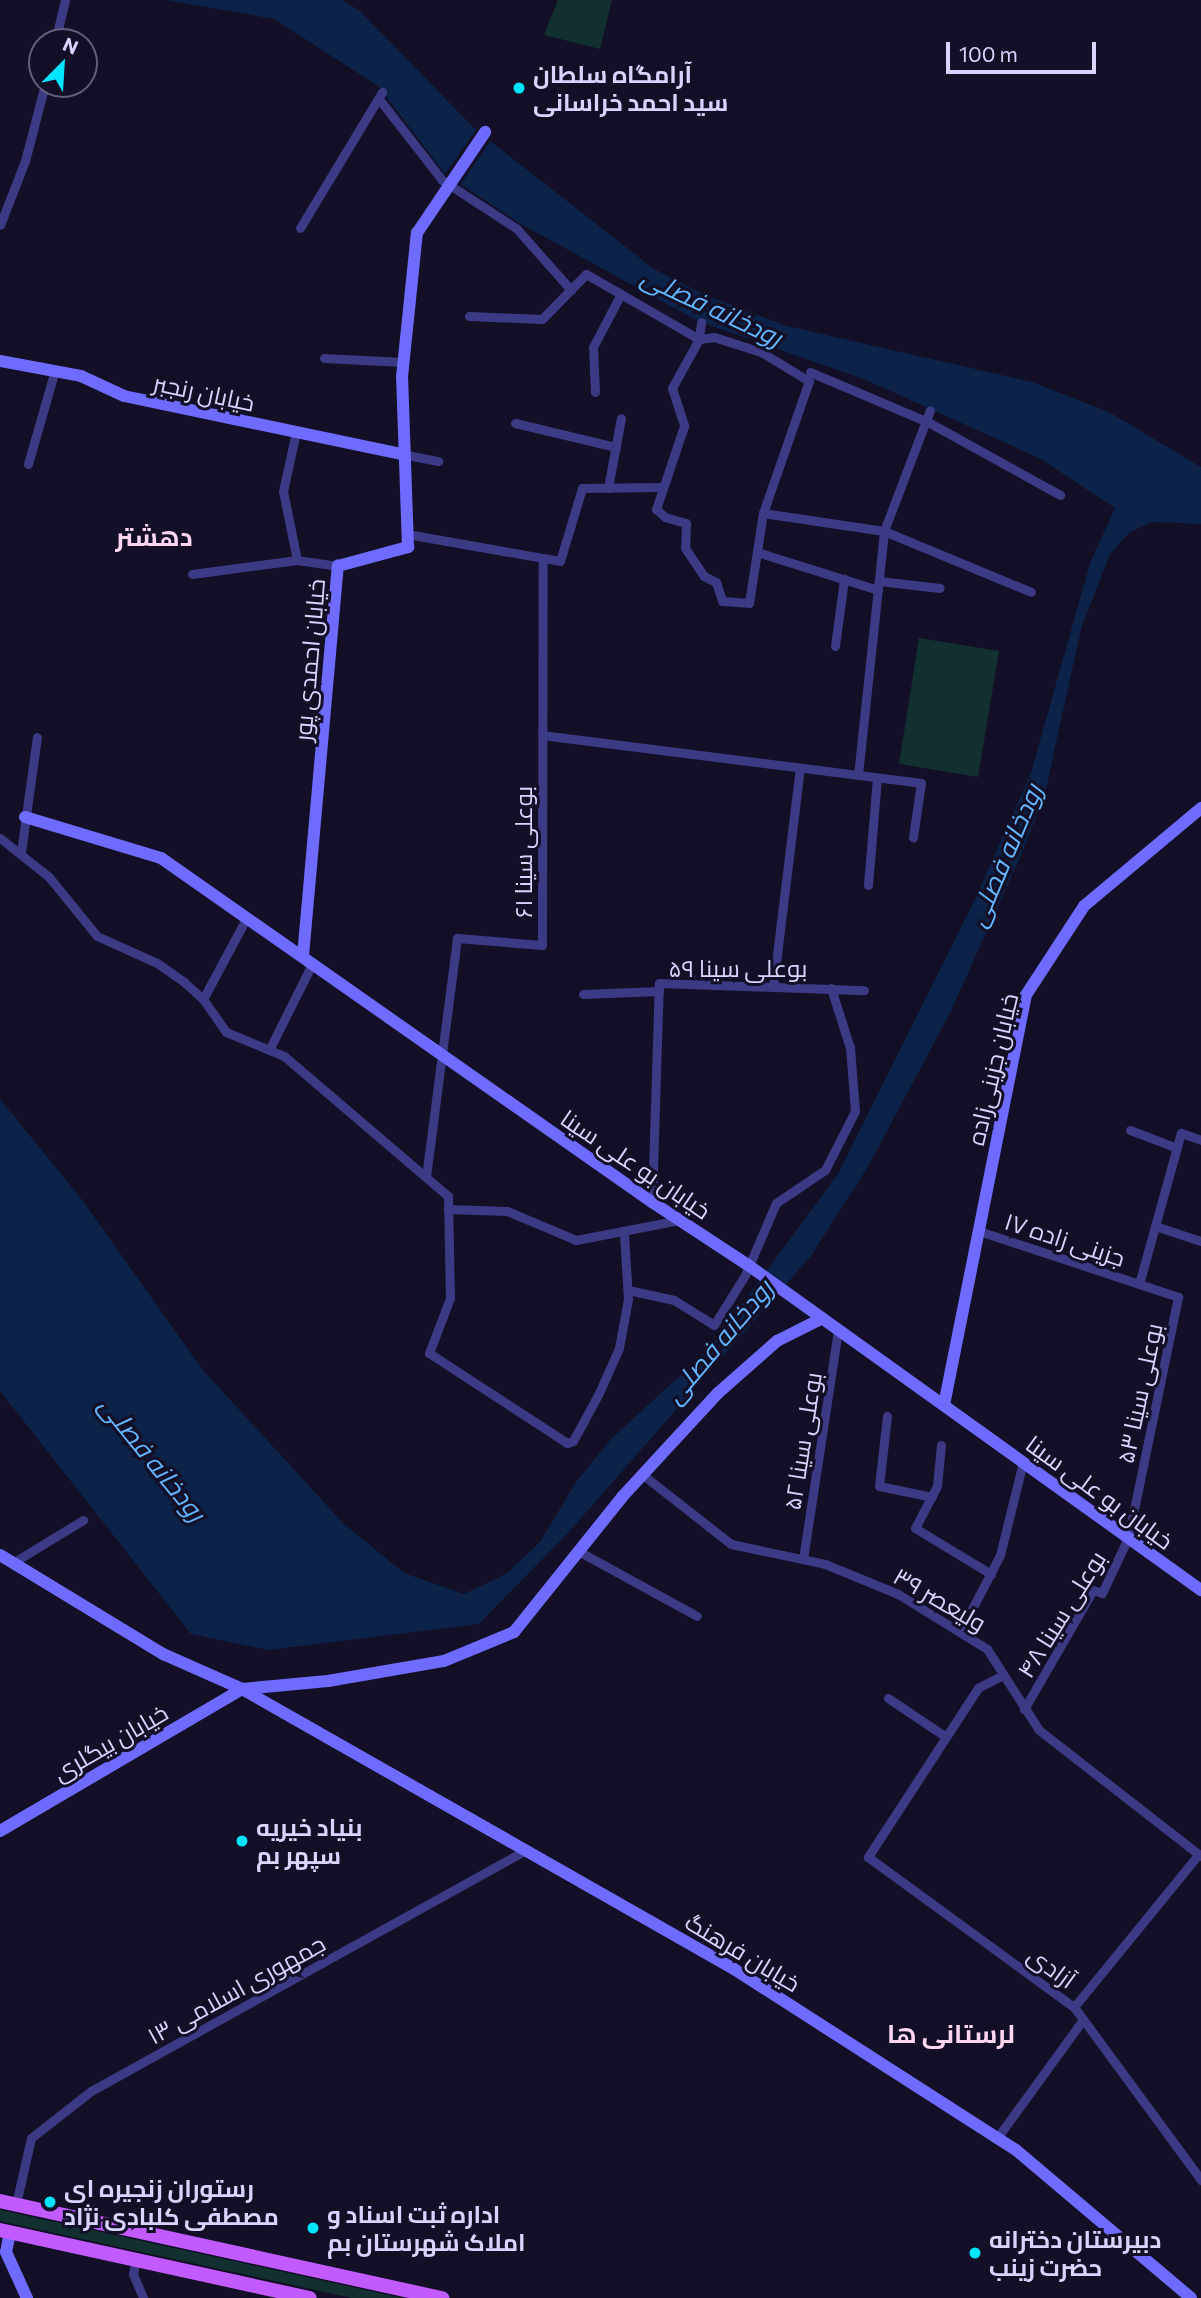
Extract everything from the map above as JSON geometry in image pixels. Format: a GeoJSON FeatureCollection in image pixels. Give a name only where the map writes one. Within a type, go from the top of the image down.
{"type":"FeatureCollection","features":[{"type":"Feature","properties":{"kind":"main road"},"geometry":{"type":"LineString","coordinates":[[0,2201],[443,2298]]}},
{"type":"Feature","properties":{"kind":"main road"},"geometry":{"type":"LineString","coordinates":[[5,2231],[310,2298]]}},
{"type":"Feature","properties":{"kind":"street"},"geometry":{"type":"LineString","coordinates":[[58,28],[65,0]]}},
{"type":"Feature","properties":{"kind":"street"},"geometry":{"type":"LineString","coordinates":[[300,228],[381,96],[450,183],[516,228],[571,290]]}},
{"type":"Feature","properties":{"kind":"street"},"geometry":{"type":"LineString","coordinates":[[0,225],[25,161],[41,98]]}},
{"type":"Feature","properties":{"kind":"street"},"geometry":{"type":"LineString","coordinates":[[484,133],[417,233],[403,362],[402,454],[407,534],[560,561],[582,488],[661,487]]}},
{"type":"Feature","properties":{"kind":"street"},"geometry":{"type":"LineString","coordinates":[[469,316],[542,319],[586,274],[699,339],[714,337],[761,352],[809,377],[928,422],[1060,495]]}},
{"type":"Feature","properties":{"kind":"street"},"geometry":{"type":"LineString","coordinates":[[595,392],[593,347],[621,294]]}},
{"type":"Feature","properties":{"kind":"street"},"geometry":{"type":"LineString","coordinates":[[701,322],[699,339],[672,388],[684,426],[661,487],[656,509],[665,517],[686,523],[685,548],[704,576],[716,582],[722,601],[749,603],[763,513],[812,361]]}},
{"type":"Feature","properties":{"kind":"street"},"geometry":{"type":"LineString","coordinates":[[324,358],[403,362]]}},
{"type":"Feature","properties":{"kind":"street","name":"خیابان رنجبر"},"geometry":{"type":"LineString","coordinates":[[0,362],[81,376],[124,396],[402,454]]}},
{"type":"Feature","properties":{"kind":"street"},"geometry":{"type":"LineString","coordinates":[[28,464],[55,370]]}},
{"type":"Feature","properties":{"kind":"street"},"geometry":{"type":"LineString","coordinates":[[858,775],[884,531],[928,422],[930,410]]}},
{"type":"Feature","properties":{"kind":"street"},"geometry":{"type":"LineString","coordinates":[[608,488],[621,418]]}},
{"type":"Feature","properties":{"kind":"street"},"geometry":{"type":"LineString","coordinates":[[514,423],[615,447]]}},
{"type":"Feature","properties":{"kind":"street"},"geometry":{"type":"LineString","coordinates":[[296,432],[283,491],[298,560]]}},
{"type":"Feature","properties":{"kind":"street"},"geometry":{"type":"LineString","coordinates":[[402,454],[438,461]]}},
{"type":"Feature","properties":{"kind":"street"},"geometry":{"type":"LineString","coordinates":[[763,513],[884,531],[1031,592]]}},
{"type":"Feature","properties":{"kind":"street","name":"خیابان احمدی پور"},"geometry":{"type":"LineString","coordinates":[[308,959],[338,566],[408,547],[407,534]]}},
{"type":"Feature","properties":{"kind":"street"},"geometry":{"type":"LineString","coordinates":[[757,552],[844,579],[878,586],[940,587]]}},
{"type":"Feature","properties":{"kind":"street","name":"بوعلی سینا ۶۱"},"geometry":{"type":"LineString","coordinates":[[441,1054],[457,938],[542,945],[543,558]]}},
{"type":"Feature","properties":{"kind":"street"},"geometry":{"type":"LineString","coordinates":[[192,574],[298,560],[338,566]]}},
{"type":"Feature","properties":{"kind":"street"},"geometry":{"type":"LineString","coordinates":[[835,646],[844,579]]}},
{"type":"Feature","properties":{"kind":"street"},"geometry":{"type":"LineString","coordinates":[[542,735],[921,783],[913,837]]}},
{"type":"Feature","properties":{"kind":"street"},"geometry":{"type":"LineString","coordinates":[[21,852],[37,737]]}},
{"type":"Feature","properties":{"kind":"street"},"geometry":{"type":"LineString","coordinates":[[773,986],[800,768]]}},
{"type":"Feature","properties":{"kind":"street"},"geometry":{"type":"LineString","coordinates":[[868,885],[877,778]]}},
{"type":"Feature","properties":{"kind":"street","name":"خیابان جزینی‌زاده"},"geometry":{"type":"LineString","coordinates":[[944,1405],[1026,995],[1084,906],[1201,808]]}},
{"type":"Feature","properties":{"kind":"street","name":"خیابان بو علی سینا"},"geometry":{"type":"LineString","coordinates":[[25,817],[161,858],[652,1202],[748,1265],[1201,1590]]}},
{"type":"Feature","properties":{"kind":"street"},"geometry":{"type":"LineString","coordinates":[[0,838],[50,877],[97,936],[157,963],[203,999],[226,1032],[284,1056],[448,1196],[450,1298],[429,1353],[568,1443],[573,1441],[610,1371],[625,1323],[628,1290],[624,1233]]}},
{"type":"Feature","properties":{"kind":"street"},"geometry":{"type":"LineString","coordinates":[[203,999],[247,917]]}},
{"type":"Feature","properties":{"kind":"street"},"geometry":{"type":"LineString","coordinates":[[269,1050],[308,959]]}},
{"type":"Feature","properties":{"kind":"street","name":"بوعلی سینا ۵۹"},"geometry":{"type":"LineString","coordinates":[[652,1202],[659,983],[864,990]]}},
{"type":"Feature","properties":{"kind":"street"},"geometry":{"type":"LineString","coordinates":[[628,1290],[674,1300],[714,1325],[748,1265],[776,1203],[825,1170],[851,1123],[855,1091],[850,1048],[831,988]]}},
{"type":"Feature","properties":{"kind":"street"},"geometry":{"type":"LineString","coordinates":[[583,994],[659,991]]}},
{"type":"Feature","properties":{"kind":"street"},"geometry":{"type":"LineString","coordinates":[[426,1177],[441,1054]]}},
{"type":"Feature","properties":{"kind":"street"},"geometry":{"type":"LineString","coordinates":[[1130,1130],[1177,1148]]}},
{"type":"Feature","properties":{"kind":"street"},"geometry":{"type":"LineString","coordinates":[[1139,1284],[1181,1133],[1201,1140]]}},
{"type":"Feature","properties":{"kind":"street"},"geometry":{"type":"LineString","coordinates":[[449,1209],[507,1212],[576,1240],[624,1233],[680,1220]]}},
{"type":"Feature","properties":{"kind":"street"},"geometry":{"type":"LineString","coordinates":[[1155,1226],[1201,1241]]}},
{"type":"Feature","properties":{"kind":"street","name":"جزینی زاده ۱۷"},"geometry":{"type":"LineString","coordinates":[[979,1231],[1139,1284]]}},
{"type":"Feature","properties":{"kind":"street","name":"بوعلی سینا ۵۳"},"geometry":{"type":"LineString","coordinates":[[1128,1538],[1178,1297],[1139,1284]]}},
{"type":"Feature","properties":{"kind":"street"},"geometry":{"type":"LineString","coordinates":[[242,1689],[328,1681],[444,1661],[514,1632],[643,1475],[718,1393],[776,1341],[823,1318]]}},
{"type":"Feature","properties":{"kind":"street","name":"بوعلی سینا ۵۲"},"geometry":{"type":"LineString","coordinates":[[803,1559],[838,1329]]}},
{"type":"Feature","properties":{"kind":"street"},"geometry":{"type":"LineString","coordinates":[[887,1416],[879,1486],[932,1497]]}},
{"type":"Feature","properties":{"kind":"street"},"geometry":{"type":"LineString","coordinates":[[941,1445],[932,1497],[915,1528],[991,1574]]}},
{"type":"Feature","properties":{"kind":"street"},"geometry":{"type":"LineString","coordinates":[[960,1632],[991,1574],[1009,1527],[1023,1462]]}},
{"type":"Feature","properties":{"kind":"street","name":"ولیعصر ۳۹"},"geometry":{"type":"LineString","coordinates":[[643,1475],[731,1544],[803,1559],[898,1594],[987,1649],[1039,1730],[1200,1855]]}},
{"type":"Feature","properties":{"kind":"street"},"geometry":{"type":"LineString","coordinates":[[0,1571],[83,1520]]}},
{"type":"Feature","properties":{"kind":"street","name":"بوعلی سینا ۴۸"},"geometry":{"type":"LineString","coordinates":[[1024,1709],[1093,1590],[1102,1592],[1128,1538]]}},
{"type":"Feature","properties":{"kind":"street"},"geometry":{"type":"LineString","coordinates":[[580,1552],[697,1616]]}},
{"type":"Feature","properties":{"kind":"street","name":"خیابان فرهنگ"},"geometry":{"type":"LineString","coordinates":[[0,1555],[163,1654],[242,1689],[734,1969],[997,2138],[1191,2298]]}},
{"type":"Feature","properties":{"kind":"street"},"geometry":{"type":"LineString","coordinates":[[888,1698],[946,1737],[978,1688],[1003,1675]]}},
{"type":"Feature","properties":{"kind":"street","name":"خیابان بیگلری"},"geometry":{"type":"LineString","coordinates":[[0,1831],[242,1689]]}},
{"type":"Feature","properties":{"kind":"street","name":"آزادی"},"geometry":{"type":"LineString","coordinates":[[946,1737],[868,1857],[1074,2007],[1201,2180]]}},
{"type":"Feature","properties":{"kind":"street","name":"جمهوری اسلامی ۱۳"},"geometry":{"type":"LineString","coordinates":[[16,2204],[31,2138],[91,2091],[525,1850]]}},
{"type":"Feature","properties":{"kind":"street"},"geometry":{"type":"LineString","coordinates":[[1074,2007],[1200,1855]]}},
{"type":"Feature","properties":{"kind":"street"},"geometry":{"type":"LineString","coordinates":[[997,2138],[1082,2021]]}},
{"type":"Feature","properties":{"kind":"street"},"geometry":{"type":"LineString","coordinates":[[5,2231],[6,2252],[27,2298]]}},
{"type":"Feature","properties":{"kind":"street"},"geometry":{"type":"LineString","coordinates":[[136,2260],[133,2274],[143,2298]]}},
{"type":"Feature","properties":{"kind":"green space"},"geometry":{"type":"Polygon","coordinates":[[[558,0],[612,0],[600,49],[544,35],[558,0]]]}},
{"type":"Feature","properties":{"kind":"green space"},"geometry":{"type":"Polygon","coordinates":[[[919,638],[999,651],[978,777],[899,764],[919,638]]]}},
{"type":"Feature","properties":{"kind":"green space"},"geometry":{"type":"Polygon","coordinates":[[[0,2210],[402,2298],[352,2298],[0,2221],[0,2210]]]}},
{"type":"Feature","properties":{"kind":"water","name":"رودخانه فصلی"},"geometry":{"type":"Polygon","coordinates":[[[167,0],[342,0],[360,11],[476,130],[654,269],[705,295],[787,326],[1032,382],[1109,412],[1201,467],[1201,524],[1153,522],[1130,532],[1110,554],[1081,629],[1044,798],[950,1013],[869,1165],[811,1256],[568,1533],[479,1624],[268,1650],[191,1634],[0,1391],[0,1099],[83,1201],[202,1369],[343,1523],[404,1573],[464,1594],[506,1574],[540,1542],[576,1482],[611,1439],[708,1350],[838,1174],[976,897],[1031,773],[1090,563],[1115,508],[1039,458],[866,380],[698,321],[519,223],[445,174],[378,86],[274,19],[167,0]]]}},
{"type":"Feature","properties":{"kind":"pier"},"geometry":{"type":"Polygon","coordinates":[[[476,130],[491,140],[460,185],[445,174],[476,130]]]}},
{"type":"Feature","properties":{"kind":"place","name":"آرامگاه سلطان سید احمد خراسانی"},"geometry":{"type":"Point","coordinates":[519,88]}},
{"type":"Feature","properties":{"kind":"place","name":"بنیاد خیریه سپهر بم"},"geometry":{"type":"Point","coordinates":[242,1841]}},
{"type":"Feature","properties":{"kind":"place","name":"رستوران زنجیره ای مصطفی کلبادی نژاد"},"geometry":{"type":"Point","coordinates":[50,2202]}},
{"type":"Feature","properties":{"kind":"place","name":"اداره ثبت اسناد و املاک شهرستان بم"},"geometry":{"type":"Point","coordinates":[313,2228]}},
{"type":"Feature","properties":{"kind":"place","name":"دبیرستان دخترانه حضرت زینب"},"geometry":{"type":"Point","coordinates":[975,2253]}},
{"type":"Feature","properties":{"kind":"district","name":"دهشتر"},"geometry":{"type":"Point","coordinates":[154,536]}},
{"type":"Feature","properties":{"kind":"district","name":"لرستانی ها"},"geometry":{"type":"Point","coordinates":[951,2033]}}]}
